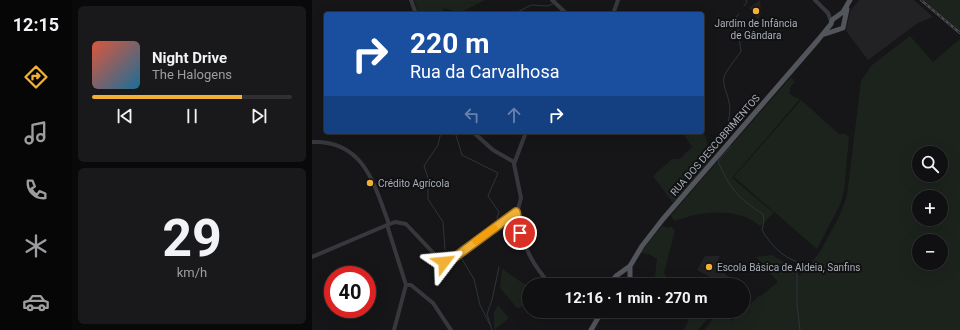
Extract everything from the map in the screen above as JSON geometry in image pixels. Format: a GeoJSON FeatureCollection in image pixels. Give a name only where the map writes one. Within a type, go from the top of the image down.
{"type":"FeatureCollection","features":[{"type":"Feature","properties":{"kind":"main road","name":"RUA DOS DESCOBRIMENTOS"},"geometry":{"type":"LineString","coordinates":[[618,278],[630,266],[642,246],[663,219],[851,0]]}},
{"type":"Feature","properties":{"kind":"main road","name":"RUA DOS DESCOBRIMENTOS"},"geometry":{"type":"LineString","coordinates":[[818,40],[825,33],[843,28],[844,20],[851,0]]}},
{"type":"Feature","properties":{"kind":"main road"},"geometry":{"type":"LineString","coordinates":[[834,30],[834,20],[844,20]]}},
{"type":"Feature","properties":{"kind":"main road","name":"RUA DOS DESCOBRIMENTOS"},"geometry":{"type":"LineString","coordinates":[[630,266],[630,278]]}},
{"type":"Feature","properties":{"kind":"main road"},"geometry":{"type":"LineString","coordinates":[[623,272],[629,275]]}},
{"type":"Feature","properties":{"kind":"main road"},"geometry":{"type":"LineString","coordinates":[[590,330],[598,318]]}},
{"type":"Feature","properties":{"kind":"street"},"geometry":{"type":"LineString","coordinates":[[411,0],[415,12]]}},
{"type":"Feature","properties":{"kind":"street"},"geometry":{"type":"LineString","coordinates":[[552,0],[565,12]]}},
{"type":"Feature","properties":{"kind":"street"},"geometry":{"type":"LineString","coordinates":[[614,12],[618,0]]}},
{"type":"Feature","properties":{"kind":"street"},"geometry":{"type":"LineString","coordinates":[[815,0],[834,20]]}},
{"type":"Feature","properties":{"kind":"street"},"geometry":{"type":"LineString","coordinates":[[475,134],[493,150],[514,162]]}},
{"type":"Feature","properties":{"kind":"street"},"geometry":{"type":"LineString","coordinates":[[312,257],[395,222],[406,224],[441,261],[447,262],[451,260],[516,212],[521,202],[514,162],[525,134]]}},
{"type":"Feature","properties":{"kind":"street"},"geometry":{"type":"LineString","coordinates":[[312,142],[329,143],[350,152],[365,166],[388,224],[405,283],[394,330]]}},
{"type":"Feature","properties":{"kind":"street"},"geometry":{"type":"LineString","coordinates":[[516,212],[527,251],[534,265],[545,278]]}},
{"type":"Feature","properties":{"kind":"street"},"geometry":{"type":"LineString","coordinates":[[405,283],[413,286],[433,303],[451,330]]}},
{"type":"Feature","properties":{"kind":"shaded area"},"geometry":{"type":"Polygon","coordinates":[[[414,0],[485,0],[463,11],[464,12],[457,12],[444,8],[442,12],[418,12],[414,0]]]}},
{"type":"Feature","properties":{"kind":"shaded area","name":"Jardim de Infância de Gândara"},"geometry":{"type":"Polygon","coordinates":[[[760,0],[761,13],[758,20],[749,8],[760,0]]]}},
{"type":"Feature","properties":{"kind":"shaded area"},"geometry":{"type":"Polygon","coordinates":[[[859,0],[914,0],[933,17],[918,23],[868,60],[846,31],[850,11],[859,0]]]}},
{"type":"Feature","properties":{"kind":"shaded area"},"geometry":{"type":"Polygon","coordinates":[[[924,0],[960,0],[960,31],[924,0]]]}},
{"type":"Feature","properties":{"kind":"shaded area"},"geometry":{"type":"Polygon","coordinates":[[[910,36],[933,62],[960,39],[960,330],[704,330],[713,318],[729,318],[732,321],[735,318],[750,318],[750,304],[778,282],[756,257],[772,255],[797,270],[797,275],[801,275],[802,270],[809,266],[821,250],[839,217],[847,195],[861,81],[871,66],[910,36]]]}},
{"type":"Feature","properties":{"kind":"shaded area"},"geometry":{"type":"Polygon","coordinates":[[[791,77],[795,82],[791,86],[789,93],[800,99],[732,178],[774,213],[760,226],[751,220],[730,213],[707,213],[674,221],[671,215],[791,77]]]}},
{"type":"Feature","properties":{"kind":"shaded area"},"geometry":{"type":"Polygon","coordinates":[[[801,100],[839,134],[845,134],[849,137],[844,191],[840,205],[817,249],[734,177],[801,100]]]}},
{"type":"Feature","properties":{"kind":"shaded area"},"geometry":{"type":"Polygon","coordinates":[[[704,132],[712,158],[673,203],[653,176],[672,159],[680,159],[692,147],[683,134],[704,134],[704,132]]]}},
{"type":"Feature","properties":{"kind":"shaded area"},"geometry":{"type":"Polygon","coordinates":[[[662,226],[669,228],[670,226],[675,230],[664,273],[667,278],[655,278],[657,259],[649,254],[640,253],[662,226]]]}},
{"type":"Feature","properties":{"kind":"shaded area","name":"Escola Básica de Aldeia, Sanfins"},"geometry":{"type":"Polygon","coordinates":[[[705,256],[720,256],[716,265],[730,278],[712,278],[697,270],[705,256]]]}},
{"type":"Feature","properties":{"kind":"shaded area"},"geometry":{"type":"Polygon","coordinates":[[[502,269],[522,282],[522,306],[517,308],[500,288],[502,269]]]}},
{"type":"Feature","properties":{"kind":"shaded area"},"geometry":{"type":"Polygon","coordinates":[[[498,305],[509,318],[494,330],[494,312],[498,305]]]}},
{"type":"Feature","properties":{"kind":"shaded area"},"geometry":{"type":"Polygon","coordinates":[[[690,318],[708,318],[698,330],[684,330],[690,318]]]}},
{"type":"Feature","properties":{"kind":"waterway"},"geometry":{"type":"LineString","coordinates":[[744,6],[747,2],[746,0]]}},
{"type":"Feature","properties":{"kind":"waterway"},"geometry":{"type":"LineString","coordinates":[[518,12],[531,5],[547,6],[553,4]]}},
{"type":"Feature","properties":{"kind":"waterway"},"geometry":{"type":"LineString","coordinates":[[728,136],[730,106],[724,86],[724,77],[741,51],[736,17],[739,14]]}},
{"type":"Feature","properties":{"kind":"waterway"},"geometry":{"type":"LineString","coordinates":[[441,134],[438,145],[424,166],[428,178],[428,199],[443,222],[445,250]]}},
{"type":"Feature","properties":{"kind":"waterway"},"geometry":{"type":"LineString","coordinates":[[456,134],[462,155],[498,173],[488,196],[499,212],[497,218],[499,222]]}},
{"type":"Feature","properties":{"kind":"waterway"},"geometry":{"type":"LineString","coordinates":[[731,146],[718,161],[726,179],[741,198],[763,214],[764,221],[762,230],[773,245],[787,257],[798,262]]}},
{"type":"Feature","properties":{"kind":"waterway"},"geometry":{"type":"LineString","coordinates":[[460,256],[474,279],[480,305],[490,325]]}},
{"type":"Feature","properties":{"kind":"waterway"},"geometry":{"type":"LineString","coordinates":[[492,330],[487,314],[492,300],[499,267]]}},
{"type":"Feature","properties":{"kind":"waterway"},"geometry":{"type":"LineString","coordinates":[[797,269],[797,305],[800,330]]}},
{"type":"Feature","properties":{"kind":"railway"},"geometry":{"type":"LineString","coordinates":[[921,0],[960,33]]}},
{"type":"Feature","properties":{"kind":"slow traffic"},"geometry":{"type":"LineString","coordinates":[[476,241],[494,228]]}},
{"type":"Feature","properties":{"kind":"place","name":"Jardim de Infância de Gândara"},"geometry":{"type":"Point","coordinates":[756,11]}},
{"type":"Feature","properties":{"kind":"place","name":"Crédito Agrícola"},"geometry":{"type":"Point","coordinates":[370,183]}},
{"type":"Feature","properties":{"kind":"place","name":"Escola Básica de Aldeia, Sanfins"},"geometry":{"type":"Point","coordinates":[709,267]}},
{"type":"Feature","properties":{"kind":"route"},"geometry":{"type":"LineString","coordinates":[[444,262],[451,260],[516,212],[520,233]]}}]}
